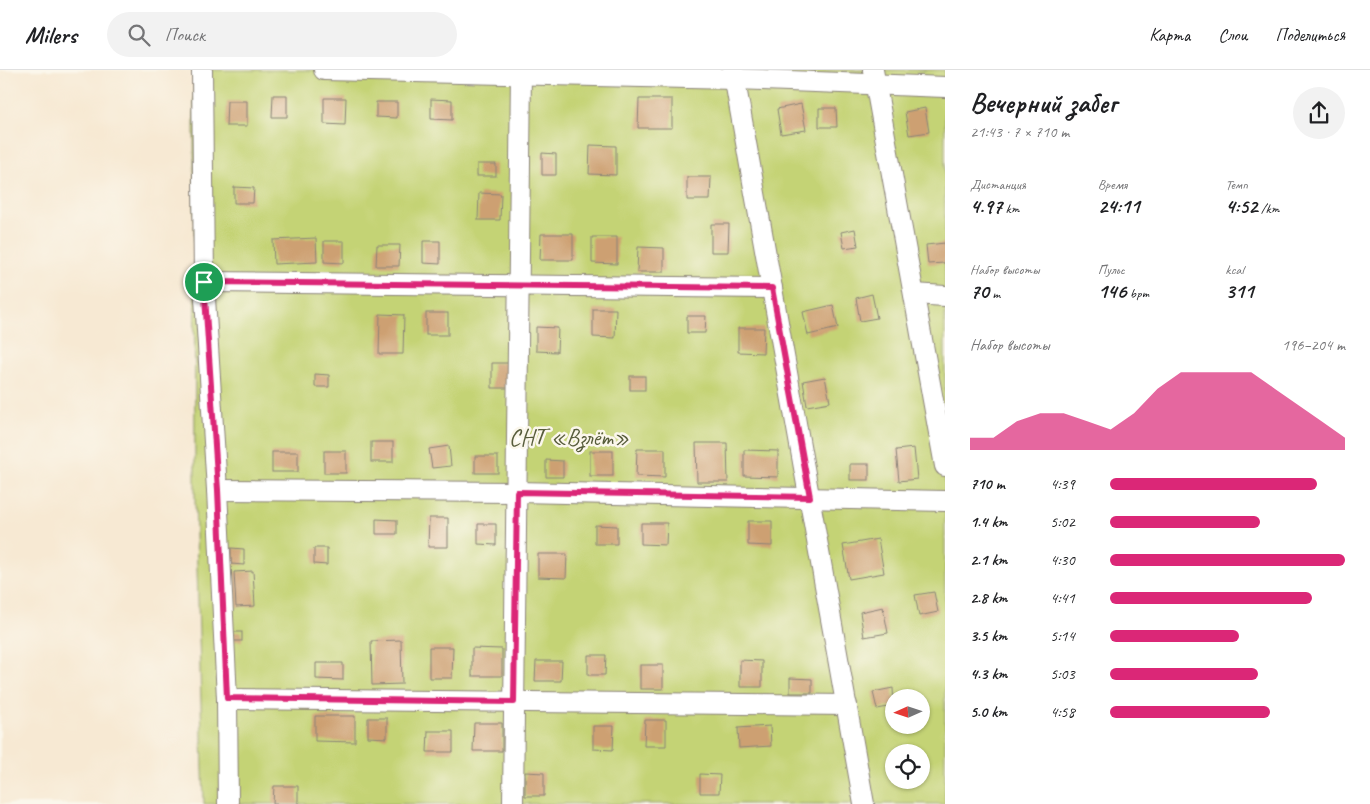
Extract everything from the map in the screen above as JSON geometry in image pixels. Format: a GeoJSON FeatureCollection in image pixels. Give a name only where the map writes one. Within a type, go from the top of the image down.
{"type":"FeatureCollection","features":[{"type":"Feature","properties":{"kind":"street"},"geometry":{"type":"LineString","coordinates":[[202,70],[204,282],[218,490],[227,698],[228,804]]}},
{"type":"Feature","properties":{"kind":"street"},"geometry":{"type":"LineString","coordinates":[[324,70],[874,77],[945,88]]}},
{"type":"Feature","properties":{"kind":"street"},"geometry":{"type":"LineString","coordinates":[[513,804],[521,72]]}},
{"type":"Feature","properties":{"kind":"street"},"geometry":{"type":"LineString","coordinates":[[734,74],[864,804]]}},
{"type":"Feature","properties":{"kind":"street"},"geometry":{"type":"LineString","coordinates":[[874,77],[945,466]]}},
{"type":"Feature","properties":{"kind":"street"},"geometry":{"type":"LineString","coordinates":[[204,282],[772,288]]}},
{"type":"Feature","properties":{"kind":"street"},"geometry":{"type":"LineString","coordinates":[[914,294],[945,296]]}},
{"type":"Feature","properties":{"kind":"street"},"geometry":{"type":"LineString","coordinates":[[218,490],[517,492],[945,501]]}},
{"type":"Feature","properties":{"kind":"street"},"geometry":{"type":"LineString","coordinates":[[227,698],[847,705]]}},
{"type":"Feature","properties":{"kind":"green space","name":"СНТ «Взлёт»"},"geometry":{"type":"Polygon","coordinates":[[[194,70],[945,70],[945,804],[204,804],[195,500],[194,70]]]}},
{"type":"Feature","properties":{"kind":"building"},"geometry":{"type":"Polygon","coordinates":[[[273,95],[287,95],[287,117],[272,117],[273,95]]]}},
{"type":"Feature","properties":{"kind":"building"},"geometry":{"type":"Polygon","coordinates":[[[324,98],[346,98],[345,125],[324,124],[324,98]]]}},
{"type":"Feature","properties":{"kind":"building"},"geometry":{"type":"Polygon","coordinates":[[[431,99],[452,100],[452,120],[431,119],[431,99]]]}},
{"type":"Feature","properties":{"kind":"building"},"geometry":{"type":"Polygon","coordinates":[[[639,99],[672,99],[672,128],[638,128],[639,99]]]}},
{"type":"Feature","properties":{"kind":"building"},"geometry":{"type":"Polygon","coordinates":[[[227,101],[247,101],[247,126],[226,126],[227,101]]]}},
{"type":"Feature","properties":{"kind":"building"},"geometry":{"type":"Polygon","coordinates":[[[376,102],[397,102],[397,118],[376,117],[376,102]]]}},
{"type":"Feature","properties":{"kind":"building"},"geometry":{"type":"Polygon","coordinates":[[[801,104],[806,130],[781,134],[777,109],[801,104]]]}},
{"type":"Feature","properties":{"kind":"building"},"geometry":{"type":"Polygon","coordinates":[[[819,108],[836,108],[837,127],[819,127],[819,108]]]}},
{"type":"Feature","properties":{"kind":"building"},"geometry":{"type":"Polygon","coordinates":[[[925,108],[929,132],[909,135],[905,112],[925,108]]]}},
{"type":"Feature","properties":{"kind":"building"},"geometry":{"type":"Polygon","coordinates":[[[590,145],[616,146],[616,175],[589,174],[590,145]]]}},
{"type":"Feature","properties":{"kind":"building"},"geometry":{"type":"Polygon","coordinates":[[[542,153],[556,154],[556,175],[542,175],[542,153]]]}},
{"type":"Feature","properties":{"kind":"building"},"geometry":{"type":"Polygon","coordinates":[[[477,164],[496,164],[496,176],[477,176],[477,164]]]}},
{"type":"Feature","properties":{"kind":"building"},"geometry":{"type":"Polygon","coordinates":[[[687,177],[711,177],[710,200],[687,200],[687,177]]]}},
{"type":"Feature","properties":{"kind":"building"},"geometry":{"type":"Polygon","coordinates":[[[234,187],[254,188],[253,203],[234,203],[234,187]]]}},
{"type":"Feature","properties":{"kind":"building"},"geometry":{"type":"Polygon","coordinates":[[[479,193],[501,194],[500,220],[478,220],[479,193]]]}},
{"type":"Feature","properties":{"kind":"building"},"geometry":{"type":"Polygon","coordinates":[[[711,224],[729,224],[728,252],[711,252],[711,224]]]}},
{"type":"Feature","properties":{"kind":"building"},"geometry":{"type":"Polygon","coordinates":[[[855,229],[858,246],[844,248],[841,232],[855,229]]]}},
{"type":"Feature","properties":{"kind":"building"},"geometry":{"type":"Polygon","coordinates":[[[541,234],[573,234],[573,260],[540,260],[541,234]]]}},
{"type":"Feature","properties":{"kind":"building"},"geometry":{"type":"Polygon","coordinates":[[[592,237],[617,237],[617,264],[592,263],[592,237]]]}},
{"type":"Feature","properties":{"kind":"building"},"geometry":{"type":"Polygon","coordinates":[[[316,238],[317,262],[274,264],[273,240],[316,238]]]}},
{"type":"Feature","properties":{"kind":"building"},"geometry":{"type":"Polygon","coordinates":[[[324,241],[344,241],[344,263],[324,262],[324,241]]]}},
{"type":"Feature","properties":{"kind":"building"},"geometry":{"type":"Polygon","coordinates":[[[423,241],[440,241],[440,264],[423,263],[423,241]]]}},
{"type":"Feature","properties":{"kind":"building"},"geometry":{"type":"Polygon","coordinates":[[[945,243],[945,263],[928,264],[926,245],[945,243]]]}},
{"type":"Feature","properties":{"kind":"building"},"geometry":{"type":"Polygon","coordinates":[[[377,245],[400,245],[399,266],[376,266],[377,245]]]}},
{"type":"Feature","properties":{"kind":"building"},"geometry":{"type":"Polygon","coordinates":[[[638,247],[664,248],[664,272],[637,272],[638,247]]]}},
{"type":"Feature","properties":{"kind":"building"},"geometry":{"type":"Polygon","coordinates":[[[872,294],[877,318],[860,321],[856,298],[872,294]]]}},
{"type":"Feature","properties":{"kind":"building"},"geometry":{"type":"Polygon","coordinates":[[[833,305],[838,328],[808,335],[803,312],[833,305]]]}},
{"type":"Feature","properties":{"kind":"building"},"geometry":{"type":"Polygon","coordinates":[[[593,309],[616,309],[615,338],[593,337],[593,309]]]}},
{"type":"Feature","properties":{"kind":"building"},"geometry":{"type":"Polygon","coordinates":[[[426,313],[448,313],[448,335],[426,335],[426,313]]]}},
{"type":"Feature","properties":{"kind":"building"},"geometry":{"type":"Polygon","coordinates":[[[380,314],[404,315],[403,354],[379,354],[380,314]]]}},
{"type":"Feature","properties":{"kind":"building"},"geometry":{"type":"Polygon","coordinates":[[[687,316],[706,316],[705,333],[687,333],[687,316]]]}},
{"type":"Feature","properties":{"kind":"building"},"geometry":{"type":"Polygon","coordinates":[[[536,327],[558,328],[557,352],[536,351],[536,327]]]}},
{"type":"Feature","properties":{"kind":"building"},"geometry":{"type":"Polygon","coordinates":[[[738,328],[764,328],[763,353],[738,352],[738,328]]]}},
{"type":"Feature","properties":{"kind":"building"},"geometry":{"type":"Polygon","coordinates":[[[492,363],[511,363],[510,388],[492,388],[492,363]]]}},
{"type":"Feature","properties":{"kind":"building"},"geometry":{"type":"Polygon","coordinates":[[[315,374],[329,375],[329,387],[315,387],[315,374]]]}},
{"type":"Feature","properties":{"kind":"building"},"geometry":{"type":"Polygon","coordinates":[[[630,376],[645,376],[645,390],[630,390],[630,376]]]}},
{"type":"Feature","properties":{"kind":"building"},"geometry":{"type":"Polygon","coordinates":[[[825,377],[830,402],[807,406],[803,381],[825,377]]]}},
{"type":"Feature","properties":{"kind":"building"},"geometry":{"type":"Polygon","coordinates":[[[371,442],[393,442],[393,462],[371,462],[371,442]]]}},
{"type":"Feature","properties":{"kind":"building"},"geometry":{"type":"Polygon","coordinates":[[[696,443],[727,443],[728,482],[697,482],[696,443]]]}},
{"type":"Feature","properties":{"kind":"building"},"geometry":{"type":"Polygon","coordinates":[[[449,446],[451,466],[432,468],[429,449],[449,446]]]}},
{"type":"Feature","properties":{"kind":"building"},"geometry":{"type":"Polygon","coordinates":[[[914,448],[917,479],[899,481],[896,450],[914,448]]]}},
{"type":"Feature","properties":{"kind":"building"},"geometry":{"type":"Polygon","coordinates":[[[637,449],[665,449],[665,477],[636,476],[637,449]]]}},
{"type":"Feature","properties":{"kind":"building"},"geometry":{"type":"Polygon","coordinates":[[[744,450],[778,451],[778,477],[744,476],[744,450]]]}},
{"type":"Feature","properties":{"kind":"building"},"geometry":{"type":"Polygon","coordinates":[[[324,451],[346,451],[346,473],[324,473],[324,451]]]}},
{"type":"Feature","properties":{"kind":"building"},"geometry":{"type":"Polygon","coordinates":[[[590,451],[613,451],[613,476],[590,476],[590,451]]]}},
{"type":"Feature","properties":{"kind":"building"},"geometry":{"type":"Polygon","coordinates":[[[272,452],[298,452],[298,472],[272,472],[272,452]]]}},
{"type":"Feature","properties":{"kind":"building"},"geometry":{"type":"Polygon","coordinates":[[[475,456],[498,456],[498,473],[475,473],[475,456]]]}},
{"type":"Feature","properties":{"kind":"building"},"geometry":{"type":"Polygon","coordinates":[[[546,460],[563,461],[563,477],[546,477],[546,460]]]}},
{"type":"Feature","properties":{"kind":"building"},"geometry":{"type":"Polygon","coordinates":[[[850,464],[869,464],[869,480],[850,480],[850,464]]]}},
{"type":"Feature","properties":{"kind":"building"},"geometry":{"type":"Polygon","coordinates":[[[429,518],[448,518],[448,547],[428,547],[429,518]]]}},
{"type":"Feature","properties":{"kind":"building"},"geometry":{"type":"Polygon","coordinates":[[[376,519],[397,520],[397,534],[376,534],[376,519]]]}},
{"type":"Feature","properties":{"kind":"building"},"geometry":{"type":"Polygon","coordinates":[[[748,521],[772,521],[772,546],[748,545],[748,521]]]}},
{"type":"Feature","properties":{"kind":"building"},"geometry":{"type":"Polygon","coordinates":[[[641,523],[667,523],[666,545],[641,544],[641,523]]]}},
{"type":"Feature","properties":{"kind":"building"},"geometry":{"type":"Polygon","coordinates":[[[478,524],[496,524],[496,545],[478,544],[478,524]]]}},
{"type":"Feature","properties":{"kind":"building"},"geometry":{"type":"Polygon","coordinates":[[[595,525],[617,526],[617,544],[595,544],[595,525]]]}},
{"type":"Feature","properties":{"kind":"building"},"geometry":{"type":"Polygon","coordinates":[[[878,539],[884,573],[849,579],[843,545],[878,539]]]}},
{"type":"Feature","properties":{"kind":"building"},"geometry":{"type":"Polygon","coordinates":[[[231,548],[244,549],[244,565],[231,564],[231,548]]]}},
{"type":"Feature","properties":{"kind":"building"},"geometry":{"type":"Polygon","coordinates":[[[314,548],[327,548],[327,565],[314,564],[314,548]]]}},
{"type":"Feature","properties":{"kind":"building"},"geometry":{"type":"Polygon","coordinates":[[[538,554],[567,554],[566,578],[538,577],[538,554]]]}},
{"type":"Feature","properties":{"kind":"building"},"geometry":{"type":"Polygon","coordinates":[[[253,571],[255,606],[236,607],[234,572],[253,571]]]}},
{"type":"Feature","properties":{"kind":"building"},"geometry":{"type":"Polygon","coordinates":[[[934,592],[938,612],[919,616],[915,595],[934,592]]]}},
{"type":"Feature","properties":{"kind":"building"},"geometry":{"type":"Polygon","coordinates":[[[883,607],[888,633],[864,637],[860,612],[883,607]]]}},
{"type":"Feature","properties":{"kind":"building"},"geometry":{"type":"Polygon","coordinates":[[[233,632],[242,632],[242,641],[233,641],[233,632]]]}},
{"type":"Feature","properties":{"kind":"building"},"geometry":{"type":"Polygon","coordinates":[[[401,640],[402,684],[372,685],[371,641],[401,640]]]}},
{"type":"Feature","properties":{"kind":"building"},"geometry":{"type":"Polygon","coordinates":[[[429,647],[453,647],[452,678],[429,678],[429,647]]]}},
{"type":"Feature","properties":{"kind":"building"},"geometry":{"type":"Polygon","coordinates":[[[472,648],[502,649],[502,676],[472,676],[472,648]]]}},
{"type":"Feature","properties":{"kind":"building"},"geometry":{"type":"Polygon","coordinates":[[[588,655],[606,655],[605,675],[588,675],[588,655]]]}},
{"type":"Feature","properties":{"kind":"building"},"geometry":{"type":"Polygon","coordinates":[[[740,660],[762,661],[762,687],[740,687],[740,660]]]}},
{"type":"Feature","properties":{"kind":"building"},"geometry":{"type":"Polygon","coordinates":[[[536,661],[562,661],[561,681],[535,681],[536,661]]]}},
{"type":"Feature","properties":{"kind":"building"},"geometry":{"type":"Polygon","coordinates":[[[316,663],[343,663],[343,680],[316,679],[316,663]]]}},
{"type":"Feature","properties":{"kind":"building"},"geometry":{"type":"Polygon","coordinates":[[[640,665],[663,665],[663,689],[640,689],[640,665]]]}},
{"type":"Feature","properties":{"kind":"building"},"geometry":{"type":"Polygon","coordinates":[[[790,678],[812,679],[812,693],[790,693],[790,678]]]}},
{"type":"Feature","properties":{"kind":"building"},"geometry":{"type":"Polygon","coordinates":[[[885,690],[885,708],[877,709],[873,692],[885,690]]]}},
{"type":"Feature","properties":{"kind":"building"},"geometry":{"type":"Polygon","coordinates":[[[315,716],[355,716],[355,742],[315,741],[315,716]]]}},
{"type":"Feature","properties":{"kind":"building"},"geometry":{"type":"Polygon","coordinates":[[[368,718],[387,718],[387,738],[368,737],[368,718]]]}},
{"type":"Feature","properties":{"kind":"building"},"geometry":{"type":"Polygon","coordinates":[[[645,720],[666,720],[666,746],[644,746],[645,720]]]}},
{"type":"Feature","properties":{"kind":"building"},"geometry":{"type":"Polygon","coordinates":[[[474,723],[502,723],[502,751],[473,751],[474,723]]]}},
{"type":"Feature","properties":{"kind":"building"},"geometry":{"type":"Polygon","coordinates":[[[593,726],[614,726],[613,750],[593,749],[593,726]]]}},
{"type":"Feature","properties":{"kind":"building"},"geometry":{"type":"Polygon","coordinates":[[[770,726],[771,746],[739,748],[738,728],[770,726]]]}},
{"type":"Feature","properties":{"kind":"building"},"geometry":{"type":"Polygon","coordinates":[[[428,731],[453,731],[453,752],[427,752],[428,731]]]}},
{"type":"Feature","properties":{"kind":"building"},"geometry":{"type":"Polygon","coordinates":[[[525,772],[544,773],[544,796],[525,796],[525,772]]]}},
{"type":"Feature","properties":{"kind":"building"},"geometry":{"type":"Polygon","coordinates":[[[700,774],[720,775],[719,793],[700,793],[700,774]]]}},
{"type":"Feature","properties":{"kind":"building"},"geometry":{"type":"Polygon","coordinates":[[[274,786],[298,786],[298,804],[273,804],[274,786]]]}},
{"type":"Feature","properties":{"kind":"route"},"geometry":{"type":"LineString","coordinates":[[204,282],[772,288],[810,497],[517,492],[514,702],[227,698],[218,490],[204,282]]}}]}
